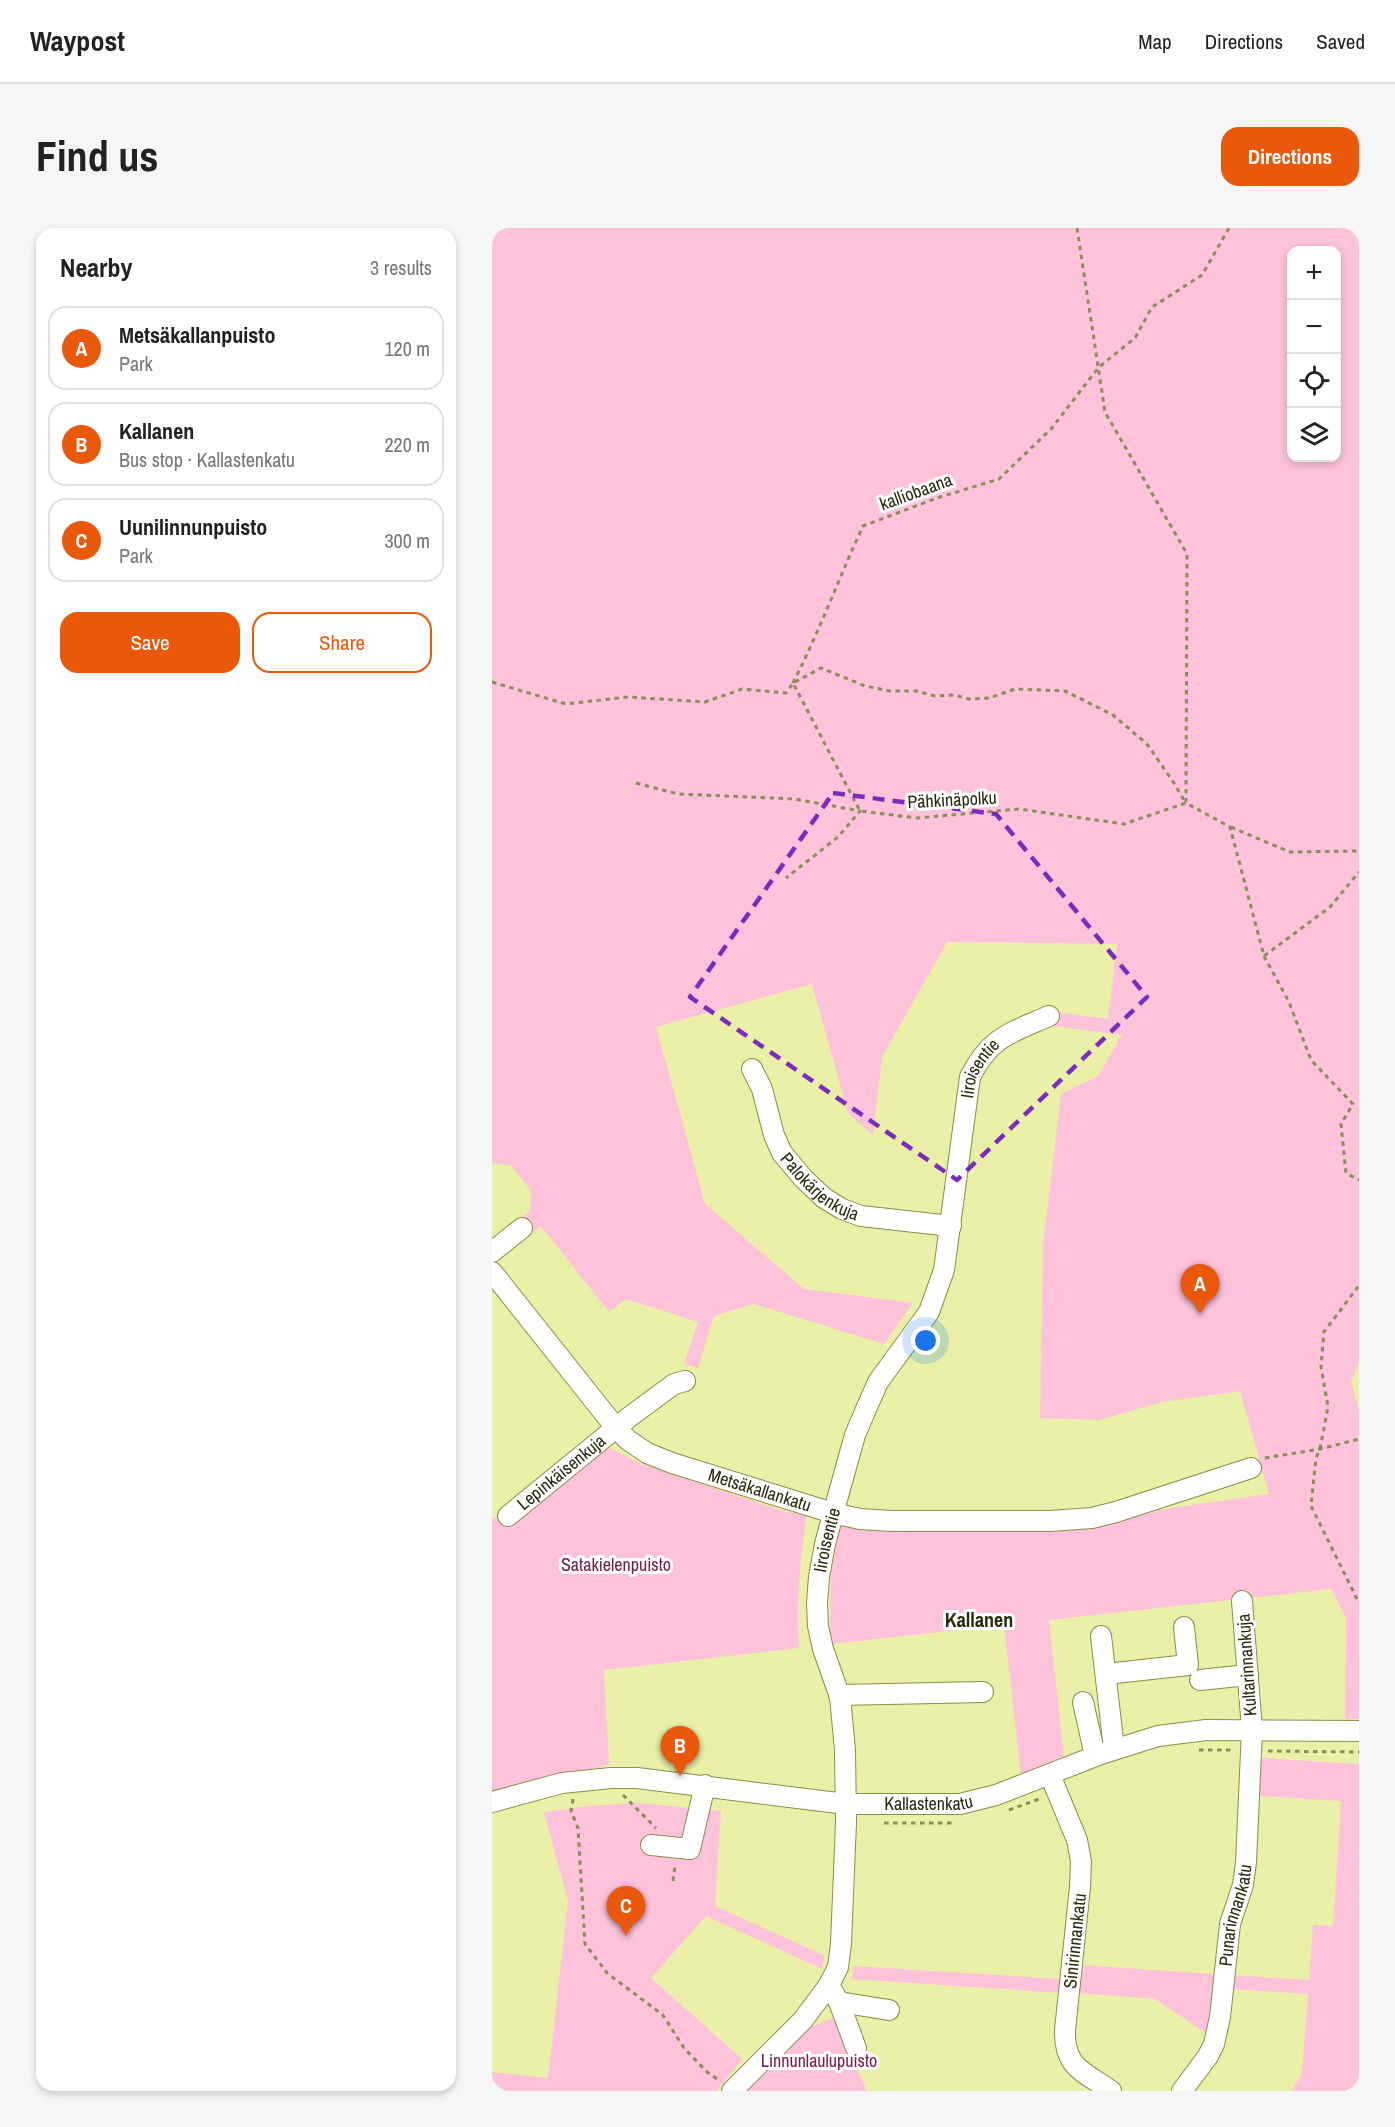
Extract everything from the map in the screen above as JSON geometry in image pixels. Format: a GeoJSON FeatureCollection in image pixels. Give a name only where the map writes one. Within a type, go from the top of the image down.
{"type":"FeatureCollection","features":[{"type":"Feature","properties":{"kind":"street","name":"Iiroisentie"},"geometry":{"type":"LineString","coordinates":[[732,2091],[803,2020],[834,1994],[841,1944],[846,1804],[840,1695],[823,1649],[818,1626],[817,1603],[825,1544],[855,1435],[878,1382],[929,1312],[944,1270],[970,1077],[979,1059],[990,1046],[1006,1035],[1049,1016]]}},
{"type":"Feature","properties":{"kind":"street","name":"Palokärjenkuja"},"geometry":{"type":"LineString","coordinates":[[752,1069],[762,1089],[774,1136],[782,1153],[824,1198],[861,1216],[951,1226]]}},
{"type":"Feature","properties":{"kind":"street"},"geometry":{"type":"LineString","coordinates":[[492,1252],[522,1228]]}},
{"type":"Feature","properties":{"kind":"street","name":"Metsäkallankatu"},"geometry":{"type":"LineString","coordinates":[[492,1272],[628,1440],[647,1453],[672,1463],[833,1513],[860,1519],[892,1521],[1050,1521],[1092,1518],[1116,1512],[1255,1464]]}},
{"type":"Feature","properties":{"kind":"street","name":"Lepinkäisenkuja"},"geometry":{"type":"LineString","coordinates":[[508,1516],[616,1428],[674,1384],[685,1381]]}},
{"type":"Feature","properties":{"kind":"street","name":"Kultarinnankuja"},"geometry":{"type":"LineString","coordinates":[[1242,1601],[1252,1730]]}},
{"type":"Feature","properties":{"kind":"street"},"geometry":{"type":"LineString","coordinates":[[1106,1674],[1188,1665],[1184,1627]]}},
{"type":"Feature","properties":{"kind":"street"},"geometry":{"type":"LineString","coordinates":[[1101,1636],[1114,1749]]}},
{"type":"Feature","properties":{"kind":"street"},"geometry":{"type":"LineString","coordinates":[[1200,1680],[1248,1675]]}},
{"type":"Feature","properties":{"kind":"street"},"geometry":{"type":"LineString","coordinates":[[840,1695],[983,1692]]}},
{"type":"Feature","properties":{"kind":"street"},"geometry":{"type":"LineString","coordinates":[[1083,1702],[1095,1756]]}},
{"type":"Feature","properties":{"kind":"street","name":"Kallastenkatu"},"geometry":{"type":"LineString","coordinates":[[492,1802],[562,1784],[611,1778],[637,1778],[846,1804],[960,1804],[996,1796],[1095,1756],[1158,1736],[1184,1732],[1252,1730],[1359,1731]]}},
{"type":"Feature","properties":{"kind":"street","name":"Punarinnankatu"},"geometry":{"type":"LineString","coordinates":[[1182,2091],[1208,2056],[1218,2030],[1230,1924],[1243,1885],[1246,1862],[1252,1730]]}},
{"type":"Feature","properties":{"kind":"street","name":"Sinirinnankatu"},"geometry":{"type":"LineString","coordinates":[[1050,1775],[1077,1840],[1081,1861],[1065,2030],[1066,2052],[1078,2068],[1111,2091]]}},
{"type":"Feature","properties":{"kind":"street"},"geometry":{"type":"LineString","coordinates":[[651,1845],[690,1848],[705,1785]]}},
{"type":"Feature","properties":{"kind":"street"},"geometry":{"type":"LineString","coordinates":[[834,1994],[889,2010]]}},
{"type":"Feature","properties":{"kind":"street"},"geometry":{"type":"LineString","coordinates":[[834,1994],[856,2048]]}},
{"type":"Feature","properties":{"kind":"path"},"geometry":{"type":"LineString","coordinates":[[1077,228],[1105,412],[1187,554],[1186,803]]}},
{"type":"Feature","properties":{"kind":"path","name":"kalliobaana"},"geometry":{"type":"LineString","coordinates":[[793,683],[816,638],[840,576],[863,526],[937,498],[999,479],[1051,429],[1098,367],[1135,338],[1152,307],[1202,275],[1229,228]]}},
{"type":"Feature","properties":{"kind":"path"},"geometry":{"type":"LineString","coordinates":[[492,682],[566,704],[627,697],[705,702],[742,689],[786,693],[793,683],[822,668],[865,686],[890,691],[916,691],[935,696],[955,695],[969,699],[989,698],[1015,689],[1065,691],[1113,715],[1147,744],[1186,803],[1230,827],[1290,852],[1359,850]]}},
{"type":"Feature","properties":{"kind":"path"},"geometry":{"type":"LineString","coordinates":[[786,878],[838,837],[860,811],[793,683]]}},
{"type":"Feature","properties":{"kind":"path","name":"Pähkinäpolku"},"geometry":{"type":"LineString","coordinates":[[636,783],[678,794],[795,799],[860,811],[917,818],[1019,809],[1124,824],[1186,803]]}},
{"type":"Feature","properties":{"kind":"path"},"geometry":{"type":"LineString","coordinates":[[1230,827],[1264,956],[1289,1002],[1311,1060],[1353,1104],[1341,1124],[1346,1173],[1359,1180]]}},
{"type":"Feature","properties":{"kind":"path"},"geometry":{"type":"LineString","coordinates":[[1264,956],[1330,907],[1359,872]]}},
{"type":"Feature","properties":{"kind":"path"},"geometry":{"type":"LineString","coordinates":[[1359,1288],[1324,1332],[1321,1367],[1328,1407],[1320,1449],[1316,1458],[1311,1506],[1359,1603]]}},
{"type":"Feature","properties":{"kind":"path"},"geometry":{"type":"LineString","coordinates":[[1255,1464],[1359,1439]]}},
{"type":"Feature","properties":{"kind":"path"},"geometry":{"type":"LineString","coordinates":[[573,1799],[571,1811],[578,1828],[585,1944],[607,1973],[663,2015],[684,2048],[707,2072],[732,2091]]}},
{"type":"Feature","properties":{"kind":"highlighted area"},"geometry":{"type":"Polygon","coordinates":[[[833,793],[996,814],[1147,997],[957,1180],[690,997],[833,793]]]}},
{"type":"Feature","properties":{"kind":"green space"},"geometry":{"type":"Polygon","coordinates":[[[492,228],[1359,228],[1359,1362],[1351,1382],[1359,1411],[1359,1719],[1345,1719],[1346,1618],[1331,1589],[1049,1620],[1064,1756],[1021,1776],[1004,1625],[830,1644],[831,1574],[841,1522],[956,1531],[1063,1530],[1118,1521],[1170,1508],[1269,1494],[1240,1391],[1162,1402],[1099,1420],[1040,1418],[1043,1244],[1061,1094],[1098,1076],[1122,1035],[1053,1026],[1055,1012],[1108,1019],[1117,944],[947,942],[882,1057],[873,1135],[848,1113],[812,984],[656,1027],[705,1204],[804,1289],[913,1303],[884,1344],[754,1304],[714,1316],[698,1368],[684,1364],[698,1322],[626,1299],[609,1312],[541,1226],[531,1233],[519,1220],[530,1211],[531,1191],[511,1165],[492,1163],[492,228]]]}},
{"type":"Feature","properties":{"kind":"green space","name":"Satakielenpuisto"},"geometry":{"type":"Polygon","coordinates":[[[608,1447],[639,1463],[786,1512],[807,1515],[799,1581],[799,1648],[604,1670],[609,1765],[492,1792],[492,1519],[608,1447]]]}},
{"type":"Feature","properties":{"kind":"green space"},"geometry":{"type":"Polygon","coordinates":[[[1262,1758],[1359,1764],[1359,2091],[1291,2091],[1302,2074],[1308,1994],[1231,1989],[1231,1975],[1309,1980],[1313,1925],[1333,1926],[1341,1801],[1259,1796],[1262,1758]]]}},
{"type":"Feature","properties":{"kind":"green space"},"geometry":{"type":"Polygon","coordinates":[[[637,1803],[721,1811],[715,1906],[825,1956],[822,1969],[706,1916],[651,1978],[742,2059],[717,2091],[492,2091],[492,2072],[548,2078],[568,1901],[544,1812],[637,1803]]]}},
{"type":"Feature","properties":{"kind":"green space"},"geometry":{"type":"Polygon","coordinates":[[[1080,1965],[1214,1974],[1214,2019],[1210,2036],[1155,1999],[1079,1993],[1080,1965]]]}},
{"type":"Feature","properties":{"kind":"green space"},"geometry":{"type":"Polygon","coordinates":[[[853,1966],[1061,1979],[1061,1993],[852,1979],[853,1966]]]}},
{"type":"Feature","properties":{"kind":"green space","name":"Linnunlaulupuisto"},"geometry":{"type":"Polygon","coordinates":[[[833,2018],[867,2091],[747,2091],[810,2027],[833,2018]]]}},
{"type":"Feature","properties":{"kind":"place","name":"Metsäkallanpuisto"},"geometry":{"type":"Point","coordinates":[1200,1314]}},
{"type":"Feature","properties":{"kind":"place","name":"Kallanen"},"geometry":{"type":"Point","coordinates":[680,1776]}},
{"type":"Feature","properties":{"kind":"place","name":"Uunilinnunpuisto"},"geometry":{"type":"Point","coordinates":[626,1936]}},
{"type":"Feature","properties":{"kind":"district","name":"Kallanen"},"geometry":{"type":"Point","coordinates":[979,1620]}}]}
